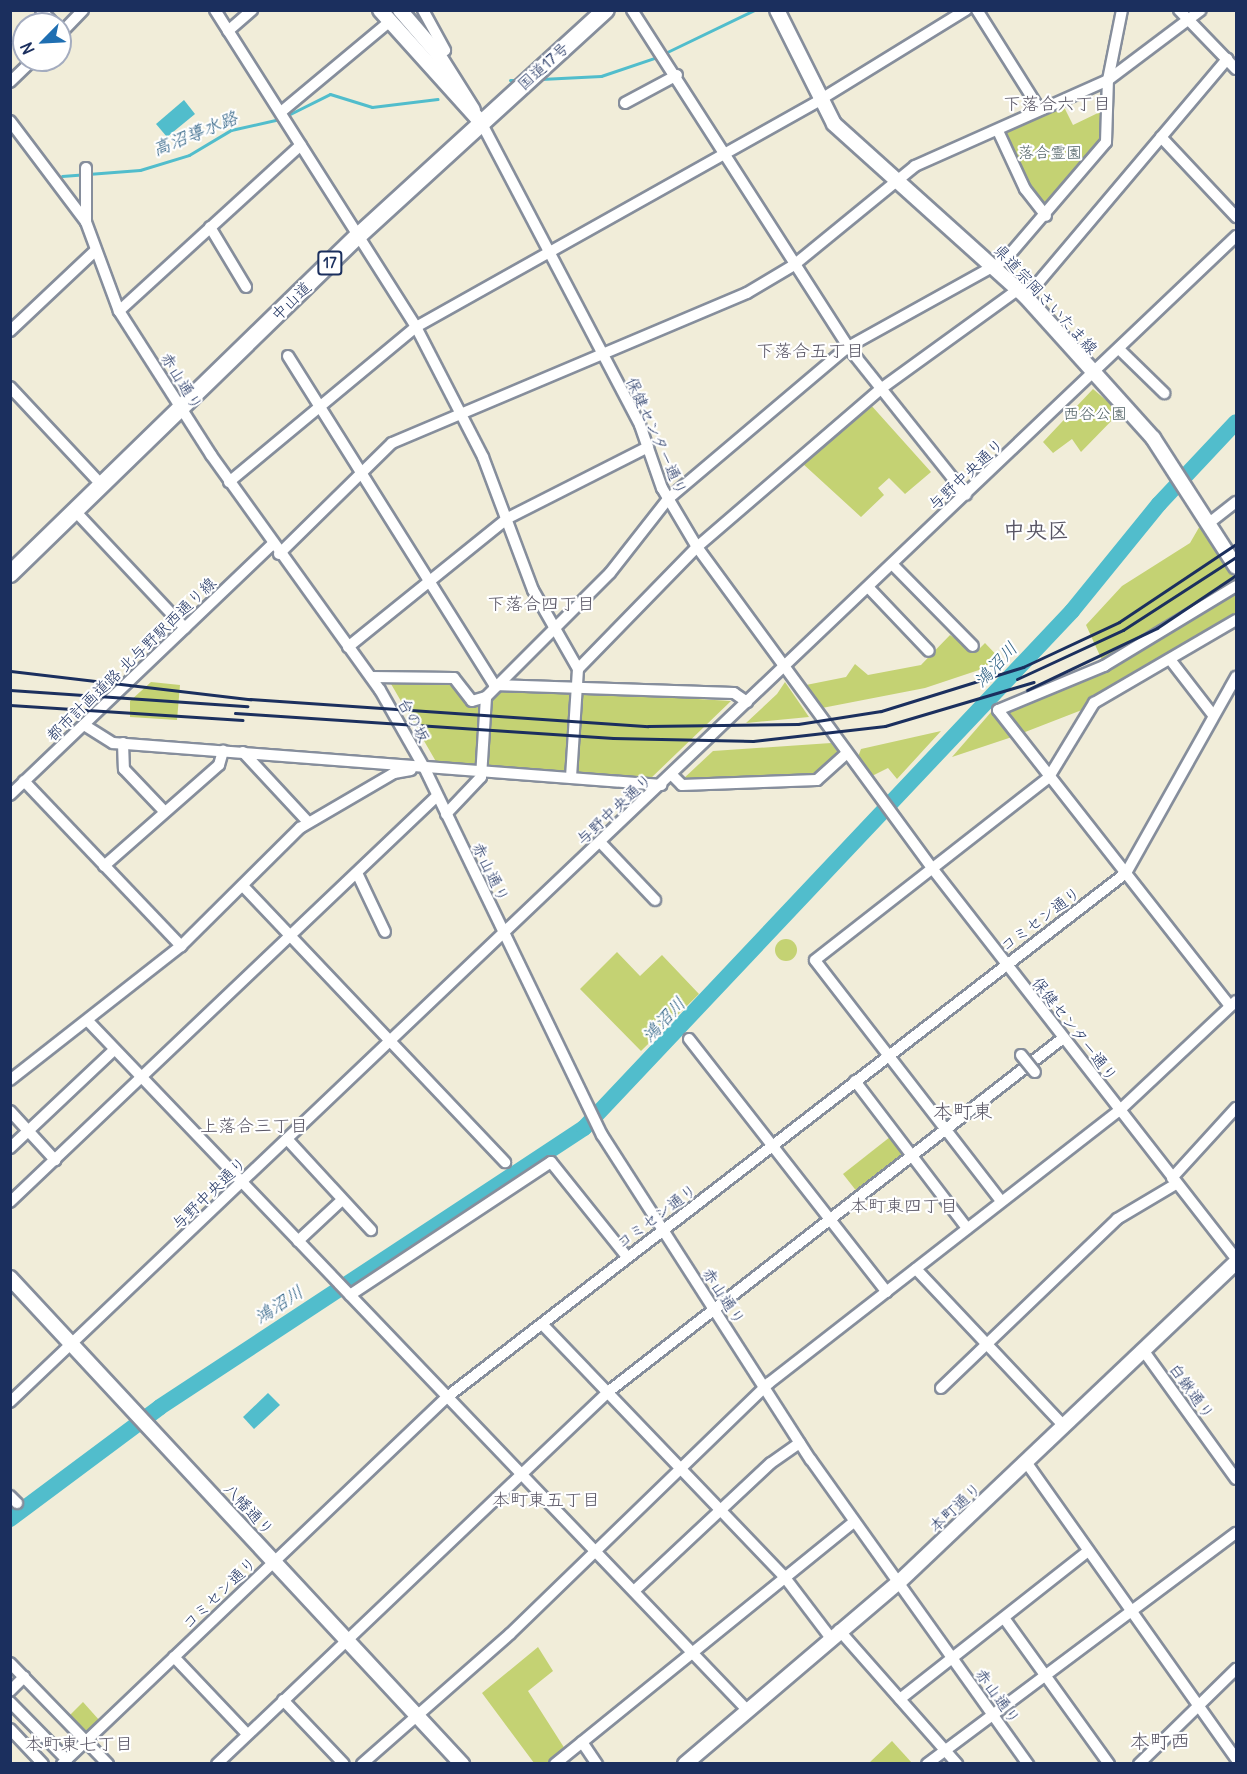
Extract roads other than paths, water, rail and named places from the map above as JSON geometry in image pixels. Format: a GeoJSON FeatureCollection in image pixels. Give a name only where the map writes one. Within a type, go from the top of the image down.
{"type":"FeatureCollection","features":[{"type":"Feature","properties":{"kind":"highway","name":"国道17号"},"geometry":{"type":"LineString","coordinates":[[481,122],[606,10]]}},
{"type":"Feature","properties":{"kind":"highway","name":"中山道"},"geometry":{"type":"LineString","coordinates":[[10,574],[76,512],[180,406],[481,122]]}},
{"type":"Feature","properties":{"kind":"highway","name":"中山道"},"geometry":{"type":"LineString","coordinates":[[10,561],[96,478],[180,406]]}},
{"type":"Feature","properties":{"kind":"main road","name":"県道宗岡さいたま線"},"geometry":{"type":"LineString","coordinates":[[777,10],[818,101],[834,124],[897,184],[996,265],[1022,293],[1172,464],[1236,567]]}},
{"type":"Feature","properties":{"kind":"main road"},"geometry":{"type":"LineString","coordinates":[[401,11],[436,53],[481,122]]}},
{"type":"Feature","properties":{"kind":"main road"},"geometry":{"type":"LineString","coordinates":[[384,16],[481,122]]}},
{"type":"Feature","properties":{"kind":"main road","name":"本町通り"},"geometry":{"type":"LineString","coordinates":[[690,1762],[835,1633],[898,1583],[1236,1260]]}},
{"type":"Feature","properties":{"kind":"main road","name":"八幡通り"},"geometry":{"type":"LineString","coordinates":[[10,1278],[462,1764]]}},
{"type":"Feature","properties":{"kind":"street"},"geometry":{"type":"LineString","coordinates":[[215,10],[416,327],[464,416],[508,518],[533,590],[579,669],[571,778]]}},
{"type":"Feature","properties":{"kind":"street"},"geometry":{"type":"LineString","coordinates":[[228,32],[252,10]]}},
{"type":"Feature","properties":{"kind":"street"},"geometry":{"type":"LineString","coordinates":[[423,10],[445,50]]}},
{"type":"Feature","properties":{"kind":"street"},"geometry":{"type":"LineString","coordinates":[[632,10],[726,151],[794,265],[848,347],[966,495]]}},
{"type":"Feature","properties":{"kind":"street"},"geometry":{"type":"LineString","coordinates":[[229,482],[416,327],[818,101],[966,10]]}},
{"type":"Feature","properties":{"kind":"street"},"geometry":{"type":"LineString","coordinates":[[977,10],[1040,110]]}},
{"type":"Feature","properties":{"kind":"street"},"geometry":{"type":"LineString","coordinates":[[446,814],[482,773],[486,697],[494,685],[610,573],[668,500],[848,347],[996,265],[1046,216],[1106,142],[1108,80],[1122,10]]}},
{"type":"Feature","properties":{"kind":"street"},"geometry":{"type":"LineString","coordinates":[[1179,10],[1236,69]]}},
{"type":"Feature","properties":{"kind":"street"},"geometry":{"type":"LineString","coordinates":[[279,554],[392,443],[464,416],[604,357],[747,292],[794,265],[897,184],[915,166],[999,133],[1040,110],[1108,80],[1201,10]]}},
{"type":"Feature","properties":{"kind":"street"},"geometry":{"type":"LineString","coordinates":[[284,116],[384,16]]}},
{"type":"Feature","properties":{"kind":"street"},"geometry":{"type":"LineString","coordinates":[[579,669],[697,547],[882,388],[1022,293],[1227,59]]}},
{"type":"Feature","properties":{"kind":"street"},"geometry":{"type":"LineString","coordinates":[[625,103],[677,75]]}},
{"type":"Feature","properties":{"kind":"street","name":"赤山通り"},"geometry":{"type":"LineString","coordinates":[[10,121],[86,222],[119,311],[180,406],[272,545],[348,647]]}},
{"type":"Feature","properties":{"kind":"street","name":"保健センター通り"},"geometry":{"type":"LineString","coordinates":[[481,122],[604,357],[648,447],[668,500],[697,547],[932,868],[1236,1260]]}},
{"type":"Feature","properties":{"kind":"street"},"geometry":{"type":"LineString","coordinates":[[999,133],[1024,189],[1046,216]]}},
{"type":"Feature","properties":{"kind":"street"},"geometry":{"type":"LineString","coordinates":[[1161,137],[1236,217]]}},
{"type":"Feature","properties":{"kind":"street"},"geometry":{"type":"LineString","coordinates":[[119,311],[301,144]]}},
{"type":"Feature","properties":{"kind":"street"},"geometry":{"type":"LineString","coordinates":[[86,222],[87,173]]}},
{"type":"Feature","properties":{"kind":"street"},"geometry":{"type":"LineString","coordinates":[[210,227],[246,287]]}},
{"type":"Feature","properties":{"kind":"street","name":"与野中央通り"},"geometry":{"type":"LineString","coordinates":[[10,1402],[1120,350],[1236,236]]}},
{"type":"Feature","properties":{"kind":"street"},"geometry":{"type":"LineString","coordinates":[[10,331],[95,251]]}},
{"type":"Feature","properties":{"kind":"street"},"geometry":{"type":"LineString","coordinates":[[1120,350],[1164,393]]}},
{"type":"Feature","properties":{"kind":"street"},"geometry":{"type":"LineString","coordinates":[[288,356],[494,685]]}},
{"type":"Feature","properties":{"kind":"street"},"geometry":{"type":"LineString","coordinates":[[10,387],[96,478]]}},
{"type":"Feature","properties":{"kind":"street"},"geometry":{"type":"LineString","coordinates":[[348,647],[508,518],[648,447]]}},
{"type":"Feature","properties":{"kind":"street"},"geometry":{"type":"LineString","coordinates":[[1209,523],[1236,502]]}},
{"type":"Feature","properties":{"kind":"street"},"geometry":{"type":"LineString","coordinates":[[76,512],[185,628]]}},
{"type":"Feature","properties":{"kind":"street","name":"都市計画道路 北与野駅西通り線"},"geometry":{"type":"LineString","coordinates":[[10,795],[272,545]]}},
{"type":"Feature","properties":{"kind":"street"},"geometry":{"type":"LineString","coordinates":[[892,564],[973,646]]}},
{"type":"Feature","properties":{"kind":"street"},"geometry":{"type":"LineString","coordinates":[[362,1764],[420,1718],[766,1386],[1120,1110],[1235,1003],[1125,873],[998,710],[1104,666],[1236,586]]}},
{"type":"Feature","properties":{"kind":"street"},"geometry":{"type":"LineString","coordinates":[[868,587],[929,651]]}},
{"type":"Feature","properties":{"kind":"street"},"geometry":{"type":"LineString","coordinates":[[1001,1201],[815,960],[1049,777],[1094,703],[1172,662],[1236,620]]}},
{"type":"Feature","properties":{"kind":"street","name":"台の坂"},"geometry":{"type":"LineString","coordinates":[[348,647],[371,677],[423,767],[446,814]]}},
{"type":"Feature","properties":{"kind":"street"},"geometry":{"type":"LineString","coordinates":[[1172,662],[1213,715]]}},
{"type":"Feature","properties":{"kind":"street","name":"コミセン通り"},"geometry":{"type":"LineString","coordinates":[[64,1762],[447,1397],[1125,873],[1236,676]]}},
{"type":"Feature","properties":{"kind":"street"},"geometry":{"type":"LineString","coordinates":[[371,677],[454,678],[472,701],[486,697]]}},
{"type":"Feature","properties":{"kind":"street"},"geometry":{"type":"LineString","coordinates":[[494,685],[734,693],[747,702]]}},
{"type":"Feature","properties":{"kind":"street"},"geometry":{"type":"LineString","coordinates":[[84,724],[102,740],[123,743],[482,773],[661,785]]}},
{"type":"Feature","properties":{"kind":"street"},"geometry":{"type":"LineString","coordinates":[[123,743],[124,769],[165,812]]}},
{"type":"Feature","properties":{"kind":"street"},"geometry":{"type":"LineString","coordinates":[[104,866],[219,765],[223,751]]}},
{"type":"Feature","properties":{"kind":"street"},"geometry":{"type":"LineString","coordinates":[[243,752],[308,822]]}},
{"type":"Feature","properties":{"kind":"street"},"geometry":{"type":"LineString","coordinates":[[672,774],[682,785],[818,780],[847,753]]}},
{"type":"Feature","properties":{"kind":"street"},"geometry":{"type":"LineString","coordinates":[[10,1080],[181,946],[308,822],[394,773],[423,767]]}},
{"type":"Feature","properties":{"kind":"street"},"geometry":{"type":"LineString","coordinates":[[24,782],[181,946]]}},
{"type":"Feature","properties":{"kind":"street"},"geometry":{"type":"LineString","coordinates":[[10,1202],[142,1079],[437,796]]}},
{"type":"Feature","properties":{"kind":"street","name":"赤山通り"},"geometry":{"type":"LineString","coordinates":[[446,814],[597,1127],[766,1386],[800,1443],[1028,1764]]}},
{"type":"Feature","properties":{"kind":"street"},"geometry":{"type":"LineString","coordinates":[[600,842],[655,900]]}},
{"type":"Feature","properties":{"kind":"street"},"geometry":{"type":"LineString","coordinates":[[357,873],[385,932]]}},
{"type":"Feature","properties":{"kind":"street"},"geometry":{"type":"LineString","coordinates":[[243,886],[505,1162]]}},
{"type":"Feature","properties":{"kind":"street"},"geometry":{"type":"LineString","coordinates":[[88,1021],[747,1710]]}},
{"type":"Feature","properties":{"kind":"street"},"geometry":{"type":"LineString","coordinates":[[217,1764],[608,1392],[1063,1038]]}},
{"type":"Feature","properties":{"kind":"street"},"geometry":{"type":"LineString","coordinates":[[689,1040],[887,1292]]}},
{"type":"Feature","properties":{"kind":"street"},"geometry":{"type":"LineString","coordinates":[[10,1148],[114,1050]]}},
{"type":"Feature","properties":{"kind":"street"},"geometry":{"type":"LineString","coordinates":[[1021,1055],[1035,1072]]}},
{"type":"Feature","properties":{"kind":"street"},"geometry":{"type":"LineString","coordinates":[[855,1082],[968,1228]]}},
{"type":"Feature","properties":{"kind":"street"},"geometry":{"type":"LineString","coordinates":[[941,1389],[1117,1219],[1174,1181],[1236,1108]]}},
{"type":"Feature","properties":{"kind":"street"},"geometry":{"type":"LineString","coordinates":[[10,1111],[55,1160]]}},
{"type":"Feature","properties":{"kind":"street"},"geometry":{"type":"LineString","coordinates":[[287,1140],[371,1230]]}},
{"type":"Feature","properties":{"kind":"street"},"geometry":{"type":"LineString","coordinates":[[349,1294],[551,1162],[627,1257]]}},
{"type":"Feature","properties":{"kind":"street"},"geometry":{"type":"LineString","coordinates":[[298,1241],[342,1200]]}},
{"type":"Feature","properties":{"kind":"street"},"geometry":{"type":"LineString","coordinates":[[916,1269],[1064,1426]]}},
{"type":"Feature","properties":{"kind":"street"},"geometry":{"type":"LineString","coordinates":[[542,1324],[900,1699],[957,1764]]}},
{"type":"Feature","properties":{"kind":"street","name":"白鍬通り"},"geometry":{"type":"LineString","coordinates":[[1143,1350],[1232,1464],[1236,1479]]}},
{"type":"Feature","properties":{"kind":"street"},"geometry":{"type":"LineString","coordinates":[[634,1592],[720,1511],[800,1443]]}},
{"type":"Feature","properties":{"kind":"street"},"geometry":{"type":"LineString","coordinates":[[1026,1462],[1130,1613],[1236,1759]]}},
{"type":"Feature","properties":{"kind":"street"},"geometry":{"type":"LineString","coordinates":[[555,1764],[693,1652],[783,1575],[854,1522]]}},
{"type":"Feature","properties":{"kind":"street"},"geometry":{"type":"LineString","coordinates":[[927,1764],[944,1748],[1236,1533]]}},
{"type":"Feature","properties":{"kind":"street"},"geometry":{"type":"LineString","coordinates":[[900,1699],[1087,1552]]}},
{"type":"Feature","properties":{"kind":"street"},"geometry":{"type":"LineString","coordinates":[[1004,1618],[1109,1764]]}},
{"type":"Feature","properties":{"kind":"street"},"geometry":{"type":"LineString","coordinates":[[174,1658],[248,1734]]}},
{"type":"Feature","properties":{"kind":"street"},"geometry":{"type":"LineString","coordinates":[[10,1663],[108,1764]]}},
{"type":"Feature","properties":{"kind":"street"},"geometry":{"type":"LineString","coordinates":[[1139,1764],[1236,1669]]}},
{"type":"Feature","properties":{"kind":"street"},"geometry":{"type":"LineString","coordinates":[[10,1691],[24,1677]]}},
{"type":"Feature","properties":{"kind":"street"},"geometry":{"type":"LineString","coordinates":[[283,1700],[344,1764]]}},
{"type":"Feature","properties":{"kind":"street"},"geometry":{"type":"LineString","coordinates":[[10,1702],[64,1762]]}},
{"type":"Feature","properties":{"kind":"street"},"geometry":{"type":"LineString","coordinates":[[10,1729],[43,1764]]}},
{"type":"Feature","properties":{"kind":"street"},"geometry":{"type":"LineString","coordinates":[[582,1742],[597,1764]]}},
{"type":"Feature","properties":{"kind":"water"},"geometry":{"type":"Polygon","coordinates":[[[184,100],[195,114],[167,137],[156,124],[184,100]]]}},
{"type":"Feature","properties":{"kind":"water"},"geometry":{"type":"Polygon","coordinates":[[[268,1393],[280,1405],[254,1429],[243,1417],[268,1393]]]}},
{"type":"Feature","properties":{"kind":"waterway","name":"高沼導水路"},"geometry":{"type":"LineString","coordinates":[[663,54],[754,10]]}},
{"type":"Feature","properties":{"kind":"waterway","name":"高沼導水路"},"geometry":{"type":"LineString","coordinates":[[541,79],[601,76],[657,57]]}},
{"type":"Feature","properties":{"kind":"waterway","name":"高沼導水路"},"geometry":{"type":"LineString","coordinates":[[510,80],[520,80]]}},
{"type":"Feature","properties":{"kind":"waterway","name":"高沼導水路"},"geometry":{"type":"LineString","coordinates":[[286,116],[330,94],[372,107],[438,99]]}},
{"type":"Feature","properties":{"kind":"waterway","name":"高沼導水路"},"geometry":{"type":"LineString","coordinates":[[62,176],[140,170],[189,155],[231,130],[280,119]]}},
{"type":"Feature","properties":{"kind":"waterway","name":"鴻沼川"},"geometry":{"type":"LineString","coordinates":[[10,1519],[160,1407],[584,1128],[1072,611],[1159,504],[1236,422]]}},
{"type":"Feature","properties":{"kind":"railway"},"geometry":{"type":"LineString","coordinates":[[10,671],[250,699],[648,726],[798,724],[881,711],[1023,667],[1119,622],[1236,544]]}},
{"type":"Feature","properties":{"kind":"railway"},"geometry":{"type":"LineString","coordinates":[[1017,679],[1123,630],[1236,557]]}},
{"type":"Feature","properties":{"kind":"railway"},"geometry":{"type":"LineString","coordinates":[[1027,690],[1157,628],[1236,575]]}},
{"type":"Feature","properties":{"kind":"railway"},"geometry":{"type":"LineString","coordinates":[[235,713],[613,738],[753,741],[885,726],[1034,682]]}},
{"type":"Feature","properties":{"kind":"railway"},"geometry":{"type":"LineString","coordinates":[[10,690],[247,706]]}},
{"type":"Feature","properties":{"kind":"railway"},"geometry":{"type":"LineString","coordinates":[[10,705],[243,720]]}},
{"type":"Feature","properties":{"kind":"district","name":"下落合六丁目"},"geometry":{"type":"Point","coordinates":[1057,104]}},
{"type":"Feature","properties":{"kind":"district","name":"下落合五丁目"},"geometry":{"type":"Point","coordinates":[810,351]}},
{"type":"Feature","properties":{"kind":"district","name":"中央区"},"geometry":{"type":"Point","coordinates":[1036,531]}},
{"type":"Feature","properties":{"kind":"district","name":"下落合四丁目"},"geometry":{"type":"Point","coordinates":[541,604]}},
{"type":"Feature","properties":{"kind":"district","name":"本町東"},"geometry":{"type":"Point","coordinates":[963,1110]}},
{"type":"Feature","properties":{"kind":"district","name":"上落合三丁目"},"geometry":{"type":"Point","coordinates":[254,1126]}},
{"type":"Feature","properties":{"kind":"district","name":"本町東四丁目"},"geometry":{"type":"Point","coordinates":[904,1206]}},
{"type":"Feature","properties":{"kind":"district","name":"本町東五丁目"},"geometry":{"type":"Point","coordinates":[546,1500]}},
{"type":"Feature","properties":{"kind":"district","name":"本町西"},"geometry":{"type":"Point","coordinates":[1160,1740]}},
{"type":"Feature","properties":{"kind":"district","name":"本町東七丁目"},"geometry":{"type":"Point","coordinates":[79,1744]}},
{"type":"Feature","properties":{"kind":"park label","name":"落合霊園"},"geometry":{"type":"Point","coordinates":[1050,152]}},
{"type":"Feature","properties":{"kind":"park label","name":"西谷公園"},"geometry":{"type":"Point","coordinates":[1095,413]}}]}
